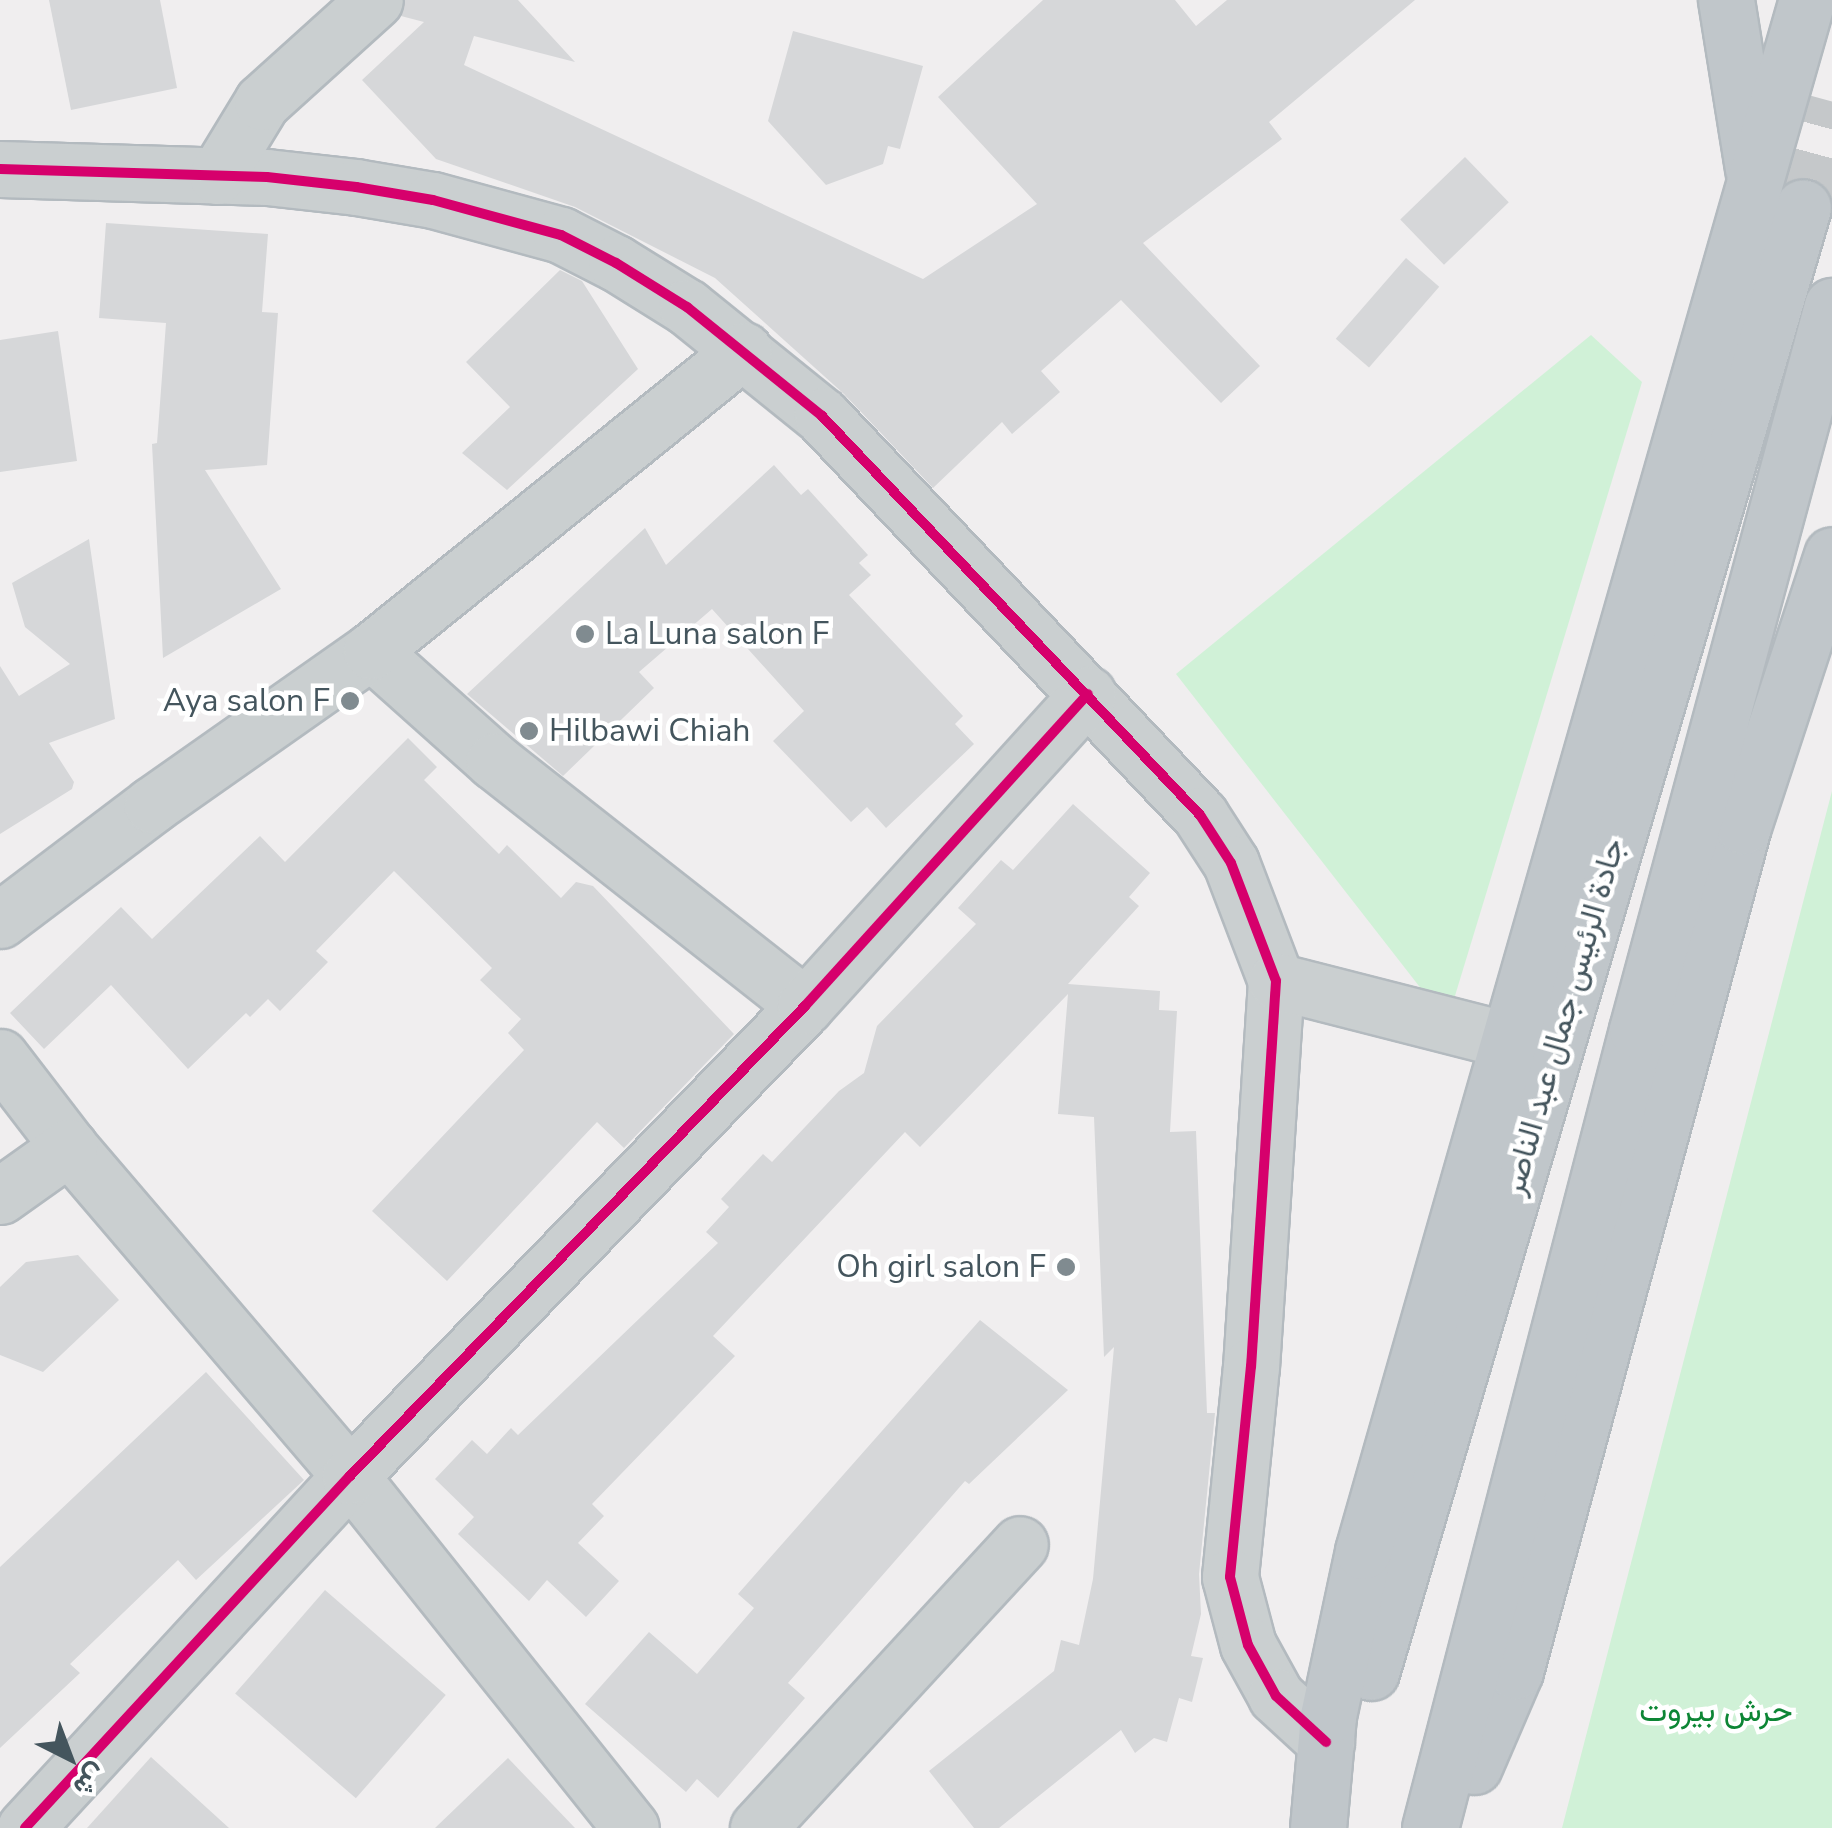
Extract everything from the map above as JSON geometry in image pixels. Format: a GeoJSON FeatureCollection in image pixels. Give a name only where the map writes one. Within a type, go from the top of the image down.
{"type":"FeatureCollection","features":[{"type":"Feature","properties":{"kind":"highway"},"geometry":{"type":"LineString","coordinates":[[1726,0],[1779,197]]}},
{"type":"Feature","properties":{"kind":"highway"},"geometry":{"type":"LineString","coordinates":[[1321,1828],[1326,1742],[1363,1552],[1512,1040],[1779,197],[1807,0]]}},
{"type":"Feature","properties":{"kind":"highway","name":"جادة الرئيس جمال عبد الناصر"},"geometry":{"type":"LineString","coordinates":[[1321,1828],[1779,197]]}},
{"type":"Feature","properties":{"kind":"highway"},"geometry":{"type":"LineString","coordinates":[[1430,1828],[1636,1030],[1832,306]]}},
{"type":"Feature","properties":{"kind":"highway"},"geometry":{"type":"LineString","coordinates":[[1447,1828],[1515,1671],[1744,826],[1832,555]]}},
{"type":"Feature","properties":{"kind":"street"},"geometry":{"type":"LineString","coordinates":[[217,176],[262,102],[375,0]]}},
{"type":"Feature","properties":{"kind":"street"},"geometry":{"type":"LineString","coordinates":[[0,169],[217,176],[356,187],[432,200],[562,234],[687,307],[822,416],[1200,815],[1231,863],[1276,981],[1251,1366],[1230,1577],[1248,1645],[1276,1696],[1326,1742]]}},
{"type":"Feature","properties":{"kind":"street"},"geometry":{"type":"LineString","coordinates":[[0,920],[152,805],[371,651],[744,350]]}},
{"type":"Feature","properties":{"kind":"street"},"geometry":{"type":"LineString","coordinates":[[371,651],[494,761],[805,1006]]}},
{"type":"Feature","properties":{"kind":"street"},"geometry":{"type":"LineString","coordinates":[[26,1828],[350,1476],[805,1006],[1088,694]]}},
{"type":"Feature","properties":{"kind":"street"},"geometry":{"type":"LineString","coordinates":[[1276,981],[1512,1040]]}},
{"type":"Feature","properties":{"kind":"street"},"geometry":{"type":"LineString","coordinates":[[0,1057],[69,1147],[350,1476],[632,1828]]}},
{"type":"Feature","properties":{"kind":"street"},"geometry":{"type":"LineString","coordinates":[[0,1196],[69,1147]]}},
{"type":"Feature","properties":{"kind":"street"},"geometry":{"type":"LineString","coordinates":[[758,1828],[1020,1544]]}},
{"type":"Feature","properties":{"kind":"green space"},"geometry":{"type":"Polygon","coordinates":[[[1591,335],[1642,382],[1447,1022],[1176,674],[1591,335]]]}},
{"type":"Feature","properties":{"kind":"green space","name":"حرش بيروت"},"geometry":{"type":"Polygon","coordinates":[[[1832,791],[1832,1828],[1562,1828],[1832,791]]]}},
{"type":"Feature","properties":{"kind":"building"},"geometry":{"type":"Polygon","coordinates":[[[49,0],[160,0],[177,88],[71,110],[49,0]]]}},
{"type":"Feature","properties":{"kind":"building"},"geometry":{"type":"Polygon","coordinates":[[[405,0],[518,0],[575,62],[474,36],[464,65],[923,279],[1037,204],[938,97],[1043,0],[1175,0],[1196,26],[1227,0],[1415,0],[1269,122],[1282,139],[1143,243],[1260,366],[1221,403],[1121,300],[1041,371],[1060,392],[1012,434],[1002,422],[933,488],[844,394],[715,278],[575,207],[436,159],[362,80],[424,22],[401,16],[405,0]]]}},
{"type":"Feature","properties":{"kind":"building"},"geometry":{"type":"Polygon","coordinates":[[[793,31],[923,66],[900,149],[888,146],[883,164],[826,185],[768,121],[793,31]]]}},
{"type":"Feature","properties":{"kind":"building"},"geometry":{"type":"Polygon","coordinates":[[[1465,157],[1509,202],[1444,265],[1400,220],[1465,157]]]}},
{"type":"Feature","properties":{"kind":"building"},"geometry":{"type":"Polygon","coordinates":[[[106,223],[268,234],[262,312],[278,313],[267,465],[205,470],[281,589],[163,658],[152,444],[157,443],[166,323],[99,318],[106,223]]]}},
{"type":"Feature","properties":{"kind":"building"},"geometry":{"type":"Polygon","coordinates":[[[1406,258],[1439,287],[1369,368],[1336,339],[1406,258]]]}},
{"type":"Feature","properties":{"kind":"building"},"geometry":{"type":"Polygon","coordinates":[[[560,270],[582,281],[638,369],[507,490],[462,453],[510,407],[466,362],[560,270]]]}},
{"type":"Feature","properties":{"kind":"building"},"geometry":{"type":"Polygon","coordinates":[[[58,331],[77,461],[0,472],[0,340],[58,331]]]}},
{"type":"Feature","properties":{"kind":"building"},"geometry":{"type":"Polygon","coordinates":[[[774,465],[801,495],[808,489],[868,555],[859,563],[871,575],[849,595],[963,716],[955,724],[974,744],[886,828],[867,807],[851,822],[773,741],[804,711],[712,609],[639,672],[654,688],[563,776],[467,694],[645,528],[666,565],[774,465]]]}},
{"type":"Feature","properties":{"kind":"building"},"geometry":{"type":"Polygon","coordinates":[[[89,539],[115,719],[49,743],[74,782],[72,789],[0,834],[0,666],[19,696],[70,664],[25,627],[12,583],[89,539]]]}},
{"type":"Feature","properties":{"kind":"building"},"geometry":{"type":"Polygon","coordinates":[[[408,738],[437,767],[424,780],[499,854],[507,845],[561,898],[576,882],[593,886],[734,1034],[624,1148],[597,1122],[447,1281],[372,1211],[524,1050],[508,1033],[521,1019],[480,980],[492,968],[394,871],[316,951],[328,962],[280,1011],[268,999],[250,1017],[246,1013],[188,1069],[111,985],[44,1049],[10,1013],[121,907],[152,939],[260,836],[285,862],[408,738]]]}},
{"type":"Feature","properties":{"kind":"building"},"geometry":{"type":"Polygon","coordinates":[[[1073,804],[1150,873],[1129,897],[1139,906],[1068,984],[1160,991],[1159,1010],[1177,1011],[1170,1132],[1196,1131],[1207,1413],[1215,1413],[1199,1574],[1201,1614],[1191,1656],[1203,1658],[1192,1702],[1179,1698],[1167,1742],[1154,1738],[1135,1753],[1121,1730],[999,1828],[974,1828],[929,1771],[1054,1671],[1061,1640],[1079,1645],[1093,1579],[1114,1347],[1104,1357],[1094,1117],[1058,1114],[1068,994],[920,1147],[905,1132],[713,1336],[735,1356],[592,1504],[604,1516],[578,1543],[619,1581],[586,1617],[547,1580],[529,1601],[458,1534],[474,1517],[435,1479],[472,1440],[487,1454],[511,1428],[518,1435],[718,1243],[706,1232],[729,1207],[721,1199],[763,1154],[772,1162],[839,1091],[864,1073],[877,1026],[976,924],[958,908],[1001,860],[1013,870],[1073,804]]]}},
{"type":"Feature","properties":{"kind":"building"},"geometry":{"type":"Polygon","coordinates":[[[78,1255],[119,1300],[43,1372],[0,1355],[0,1287],[26,1262],[78,1255]]]}},
{"type":"Feature","properties":{"kind":"building"},"geometry":{"type":"Polygon","coordinates":[[[980,1320],[1068,1390],[969,1484],[965,1481],[788,1683],[805,1698],[718,1798],[697,1779],[686,1792],[585,1704],[649,1632],[697,1674],[754,1608],[738,1594],[980,1320]]]}},
{"type":"Feature","properties":{"kind":"building"},"geometry":{"type":"Polygon","coordinates":[[[206,1372],[304,1480],[196,1580],[178,1560],[70,1664],[80,1673],[0,1748],[0,1567],[206,1372]]]}},
{"type":"Feature","properties":{"kind":"building"},"geometry":{"type":"Polygon","coordinates":[[[325,1590],[446,1695],[356,1798],[235,1693],[325,1590]]]}},
{"type":"Feature","properties":{"kind":"building"},"geometry":{"type":"Polygon","coordinates":[[[151,1757],[229,1828],[87,1828],[151,1757]]]}},
{"type":"Feature","properties":{"kind":"building"},"geometry":{"type":"Polygon","coordinates":[[[508,1758],[575,1828],[435,1828],[508,1758]]]}},
{"type":"Feature","properties":{"kind":"tunnel"},"geometry":{"type":"LineString","coordinates":[[1803,207],[1832,101]]}},
{"type":"Feature","properties":{"kind":"cycle path"},"geometry":{"type":"LineString","coordinates":[[0,169],[267,177],[356,187],[433,200],[561,235],[616,263],[687,307],[822,416],[1200,815],[1231,863],[1276,981],[1251,1366],[1230,1577],[1248,1645],[1276,1696],[1326,1742]]}},
{"type":"Feature","properties":{"kind":"cycle path"},"geometry":{"type":"LineString","coordinates":[[25,1828],[350,1476],[805,1006],[1088,694]]}},
{"type":"Feature","properties":{"kind":"place","name":"La Luna salon F"},"geometry":{"type":"Point","coordinates":[585,634]}},
{"type":"Feature","properties":{"kind":"place","name":"Aya salon F"},"geometry":{"type":"Point","coordinates":[350,701]}},
{"type":"Feature","properties":{"kind":"place","name":"Hilbawi Chiah"},"geometry":{"type":"Point","coordinates":[529,731]}},
{"type":"Feature","properties":{"kind":"place","name":"Oh girl salon F"},"geometry":{"type":"Point","coordinates":[1066,1267]}}]}
